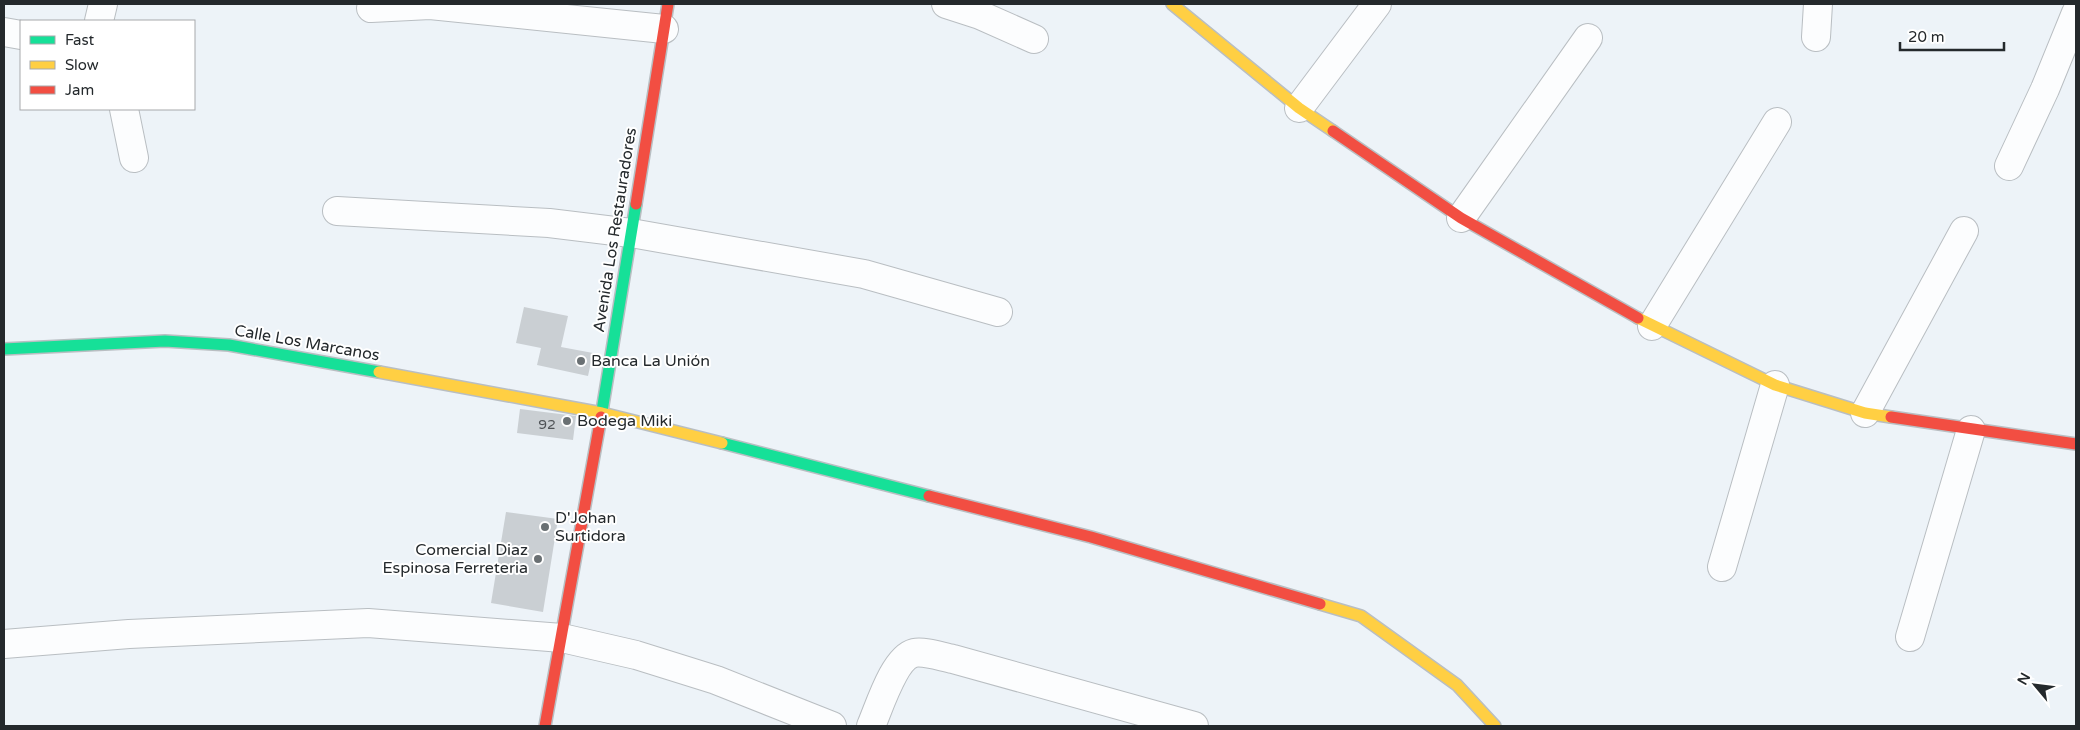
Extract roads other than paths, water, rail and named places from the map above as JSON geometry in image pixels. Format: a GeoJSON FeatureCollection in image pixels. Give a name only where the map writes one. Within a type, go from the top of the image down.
{"type":"FeatureCollection","features":[{"type":"Feature","properties":{"kind":"street"},"geometry":{"type":"LineString","coordinates":[[99,20],[103,4]]}},
{"type":"Feature","properties":{"kind":"street"},"geometry":{"type":"LineString","coordinates":[[946,4],[980,15],[1034,39]]}},
{"type":"Feature","properties":{"kind":"street"},"geometry":{"type":"LineString","coordinates":[[1172,4],[1299,108],[1461,218],[1652,326],[1775,385],[1866,413],[2076,444]]}},
{"type":"Feature","properties":{"kind":"street"},"geometry":{"type":"LineString","coordinates":[[1299,108],[1377,4]]}},
{"type":"Feature","properties":{"kind":"street"},"geometry":{"type":"LineString","coordinates":[[1816,37],[1818,4]]}},
{"type":"Feature","properties":{"kind":"street"},"geometry":{"type":"LineString","coordinates":[[371,8],[430,5],[666,16]]}},
{"type":"Feature","properties":{"kind":"street"},"geometry":{"type":"LineString","coordinates":[[2010,166],[2045,89],[2076,13]]}},
{"type":"Feature","properties":{"kind":"street","name":"Avenida Los Restauradores"},"geometry":{"type":"LineString","coordinates":[[545,726],[602,413],[666,16]]}},
{"type":"Feature","properties":{"kind":"street"},"geometry":{"type":"LineString","coordinates":[[4,32],[20,34]]}},
{"type":"Feature","properties":{"kind":"street"},"geometry":{"type":"LineString","coordinates":[[1461,218],[1588,38]]}},
{"type":"Feature","properties":{"kind":"street"},"geometry":{"type":"LineString","coordinates":[[124,110],[134,158]]}},
{"type":"Feature","properties":{"kind":"street"},"geometry":{"type":"LineString","coordinates":[[1652,326],[1777,122]]}},
{"type":"Feature","properties":{"kind":"street"},"geometry":{"type":"LineString","coordinates":[[337,211],[549,223],[631,234],[864,274],[998,312]]}},
{"type":"Feature","properties":{"kind":"street"},"geometry":{"type":"LineString","coordinates":[[1866,413],[1964,231]]}},
{"type":"Feature","properties":{"kind":"street","name":"Calle Los Marcanos"},"geometry":{"type":"LineString","coordinates":[[4,349],[165,341],[229,345],[602,413],[1091,537],[1361,616],[1456,685],[1495,726]]}},
{"type":"Feature","properties":{"kind":"street"},"geometry":{"type":"LineString","coordinates":[[1722,567],[1775,385]]}},
{"type":"Feature","properties":{"kind":"street"},"geometry":{"type":"LineString","coordinates":[[1910,637],[1971,430]]}},
{"type":"Feature","properties":{"kind":"street"},"geometry":{"type":"LineString","coordinates":[[4,644],[129,634],[368,623],[562,638],[636,655],[716,680],[832,726]]}},
{"type":"Feature","properties":{"kind":"street"},"geometry":{"type":"LineString","coordinates":[[871,726],[896,668],[905,656],[916,653],[953,659],[1194,726]]}},
{"type":"Feature","properties":{"kind":"place","name":"Banca La Unión"},"geometry":{"type":"Point","coordinates":[581,361]}},
{"type":"Feature","properties":{"kind":"place","name":"Bodega Miki"},"geometry":{"type":"Point","coordinates":[567,421]}},
{"type":"Feature","properties":{"kind":"place","name":"D'Johan Surtidora"},"geometry":{"type":"Point","coordinates":[545,527]}},
{"type":"Feature","properties":{"kind":"place","name":"Comercial Diaz Espinosa Ferreteria"},"geometry":{"type":"Point","coordinates":[538,559]}}]}
